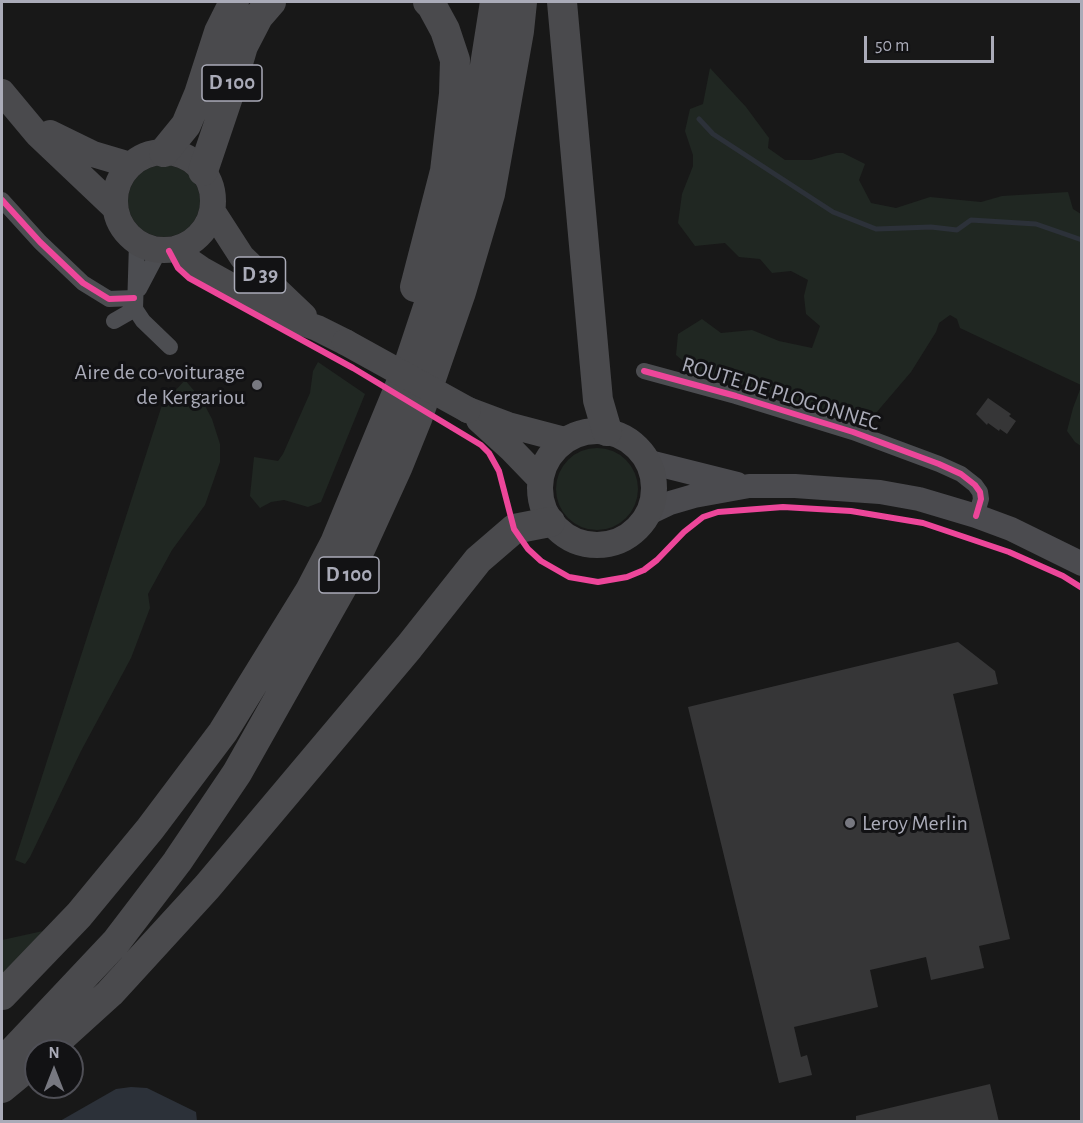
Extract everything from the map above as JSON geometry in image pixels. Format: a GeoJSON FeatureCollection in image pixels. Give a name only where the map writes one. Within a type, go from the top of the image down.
{"type":"FeatureCollection","features":[{"type":"Feature","properties":{"kind":"highway","name":"D 100"},"geometry":{"type":"LineString","coordinates":[[164,152],[186,125],[199,94],[219,32],[234,2]]}},
{"type":"Feature","properties":{"kind":"highway","name":"D 100"},"geometry":{"type":"LineString","coordinates":[[203,171],[243,46],[258,16],[271,2]]}},
{"type":"Feature","properties":{"kind":"highway","name":"D 100"},"geometry":{"type":"LineString","coordinates":[[371,460],[445,171],[452,116],[454,60],[445,30],[428,2]]}},
{"type":"Feature","properties":{"kind":"highway","name":"D 100"},"geometry":{"type":"LineString","coordinates":[[2,995],[79,915],[150,829],[223,732],[310,591],[334,543],[371,460],[409,364],[450,235],[474,135],[495,2]]}},
{"type":"Feature","properties":{"kind":"highway","name":"D 100"},"geometry":{"type":"LineString","coordinates":[[2,1063],[116,942],[177,862],[242,765],[346,580],[413,428],[464,281],[490,194],[519,31],[522,2]]}},
{"type":"Feature","properties":{"kind":"highway"},"geometry":{"type":"LineString","coordinates":[[562,2],[598,400],[607,431]]}},
{"type":"Feature","properties":{"kind":"highway"},"geometry":{"type":"LineString","coordinates":[[59,1039],[110,993],[207,887],[409,647],[478,560],[514,529],[550,522]]}},
{"type":"Feature","properties":{"kind":"highway"},"geometry":{"type":"LineString","coordinates":[[2,1088],[24,1070]]}},
{"type":"Feature","properties":{"kind":"main road"},"geometry":{"type":"LineString","coordinates":[[2,93],[38,134],[115,208],[123,228],[158,248],[191,243],[201,234],[213,212],[214,197],[203,171],[192,160],[178,154],[152,153],[130,165],[122,174],[117,185],[115,208]]}},
{"type":"Feature","properties":{"kind":"main road"},"geometry":{"type":"LineString","coordinates":[[22,114],[77,147],[130,165]]}},
{"type":"Feature","properties":{"kind":"main road","name":"D 39"},"geometry":{"type":"LineString","coordinates":[[213,212],[242,257],[317,328]]}},
{"type":"Feature","properties":{"kind":"main road","name":"D 39"},"geometry":{"type":"LineString","coordinates":[[158,248],[185,258],[288,318],[317,328],[345,342],[468,410],[508,425],[565,440]]}},
{"type":"Feature","properties":{"kind":"main road","name":"D 39"},"geometry":{"type":"LineString","coordinates":[[468,410],[540,479]]}},
{"type":"Feature","properties":{"kind":"main road"},"geometry":{"type":"LineString","coordinates":[[607,431],[625,438],[639,448],[649,462],[654,479],[654,496],[649,513],[640,527],[629,536],[615,543],[600,546],[585,545],[560,533],[550,522],[539,494],[540,479],[549,457],[565,440],[579,434],[607,431]]}},
{"type":"Feature","properties":{"kind":"main road"},"geometry":{"type":"LineString","coordinates":[[649,462],[677,471],[749,486]]}},
{"type":"Feature","properties":{"kind":"main road"},"geometry":{"type":"LineString","coordinates":[[649,513],[670,503],[694,496],[749,486],[795,486],[880,492],[976,516],[1011,529],[1082,564]]}},
{"type":"Feature","properties":{"kind":"street"},"geometry":{"type":"LineString","coordinates":[[2,200],[40,242],[83,283],[109,299],[135,303]]}},
{"type":"Feature","properties":{"kind":"street"},"geometry":{"type":"LineString","coordinates":[[114,321],[135,303],[158,248]]}},
{"type":"Feature","properties":{"kind":"street"},"geometry":{"type":"LineString","coordinates":[[158,248],[135,303],[143,321],[170,347]]}},
{"type":"Feature","properties":{"kind":"street","name":"ROUTE DE PLOGONNEC"},"geometry":{"type":"LineString","coordinates":[[644,371],[842,428],[946,467],[961,474],[980,492],[981,500],[976,516]]}},
{"type":"Feature","properties":{"kind":"shaded area"},"geometry":{"type":"Polygon","coordinates":[[[710,68],[746,107],[769,138],[768,148],[785,160],[811,160],[843,153],[865,164],[859,180],[871,203],[896,208],[930,197],[981,202],[1002,196],[1068,192],[1073,209],[1081,214],[1081,385],[960,328],[957,319],[950,315],[939,323],[936,332],[911,372],[864,427],[805,403],[695,371],[676,355],[678,334],[702,319],[721,333],[752,330],[779,341],[812,348],[820,326],[806,314],[804,296],[808,280],[791,271],[772,273],[760,259],[739,257],[725,243],[695,246],[678,223],[682,194],[693,166],[693,155],[685,131],[690,109],[703,104],[710,68]]]}},
{"type":"Feature","properties":{"kind":"shaded area"},"geometry":{"type":"Polygon","coordinates":[[[164,165],[184,171],[194,181],[200,201],[194,221],[184,231],[164,237],[144,231],[134,221],[128,201],[134,181],[144,171],[164,165]]]}},
{"type":"Feature","properties":{"kind":"shaded area"},"geometry":{"type":"Polygon","coordinates":[[[318,362],[365,394],[321,502],[308,507],[284,500],[271,502],[260,508],[250,496],[254,457],[278,461],[283,454],[310,393],[313,371],[318,362]]]}},
{"type":"Feature","properties":{"kind":"shaded area"},"geometry":{"type":"Polygon","coordinates":[[[185,380],[202,400],[212,419],[220,444],[220,462],[205,505],[172,550],[148,594],[150,608],[131,658],[81,751],[25,864],[15,860],[162,405],[185,380]]]}},
{"type":"Feature","properties":{"kind":"shaded area"},"geometry":{"type":"Polygon","coordinates":[[[1081,387],[1082,446],[1075,442],[1067,431],[1081,387]]]}},
{"type":"Feature","properties":{"kind":"shaded area"},"geometry":{"type":"Polygon","coordinates":[[[597,448],[613,451],[626,460],[635,473],[638,489],[635,505],[626,518],[613,527],[597,530],[581,527],[568,518],[559,505],[556,489],[559,473],[568,460],[581,451],[597,448]]]}},
{"type":"Feature","properties":{"kind":"shaded area"},"geometry":{"type":"Polygon","coordinates":[[[43,931],[2,977],[2,940],[43,931]]]}},
{"type":"Feature","properties":{"kind":"shaded area"},"geometry":{"type":"Polygon","coordinates":[[[147,1088],[196,1112],[197,1121],[60,1121],[116,1089],[147,1088]]]}},
{"type":"Feature","properties":{"kind":"building"},"geometry":{"type":"Polygon","coordinates":[[[988,398],[1011,414],[1009,416],[1016,421],[1007,434],[988,423],[987,425],[976,414],[988,398]]]}},
{"type":"Feature","properties":{"kind":"building","name":"Leroy Merlin"},"geometry":{"type":"Polygon","coordinates":[[[958,642],[995,671],[998,684],[953,694],[1010,939],[979,946],[984,968],[931,980],[926,957],[870,970],[878,1007],[794,1027],[801,1057],[807,1055],[812,1075],[779,1083],[688,707],[958,642]]]}},
{"type":"Feature","properties":{"kind":"building"},"geometry":{"type":"Polygon","coordinates":[[[990,1084],[999,1122],[856,1122],[856,1116],[990,1084]]]}},
{"type":"Feature","properties":{"kind":"waterway"},"geometry":{"type":"LineString","coordinates":[[699,119],[713,134],[833,212],[876,229],[931,227],[957,230],[971,220],[1036,224],[1082,240]]}},
{"type":"Feature","properties":{"kind":"cycle path"},"geometry":{"type":"LineString","coordinates":[[2,200],[40,242],[83,283],[109,299],[134,298]]}},
{"type":"Feature","properties":{"kind":"cycle path"},"geometry":{"type":"LineString","coordinates":[[169,251],[178,268],[189,278],[353,368],[481,445],[489,453],[499,471],[514,529],[528,549],[541,561],[569,577],[598,582],[627,577],[644,570],[657,560],[684,532],[703,517],[718,512],[783,507],[851,511],[923,523],[1009,552],[1063,576],[1082,588]]}},
{"type":"Feature","properties":{"kind":"cycle path"},"geometry":{"type":"LineString","coordinates":[[644,371],[853,432],[939,464],[961,474],[980,492],[981,499],[976,516]]}},
{"type":"Feature","properties":{"kind":"place","name":"Aire de co-voiturage de Kergariou"},"geometry":{"type":"Point","coordinates":[257,385]}},
{"type":"Feature","properties":{"kind":"place","name":"Leroy Merlin"},"geometry":{"type":"Point","coordinates":[850,823]}}]}
